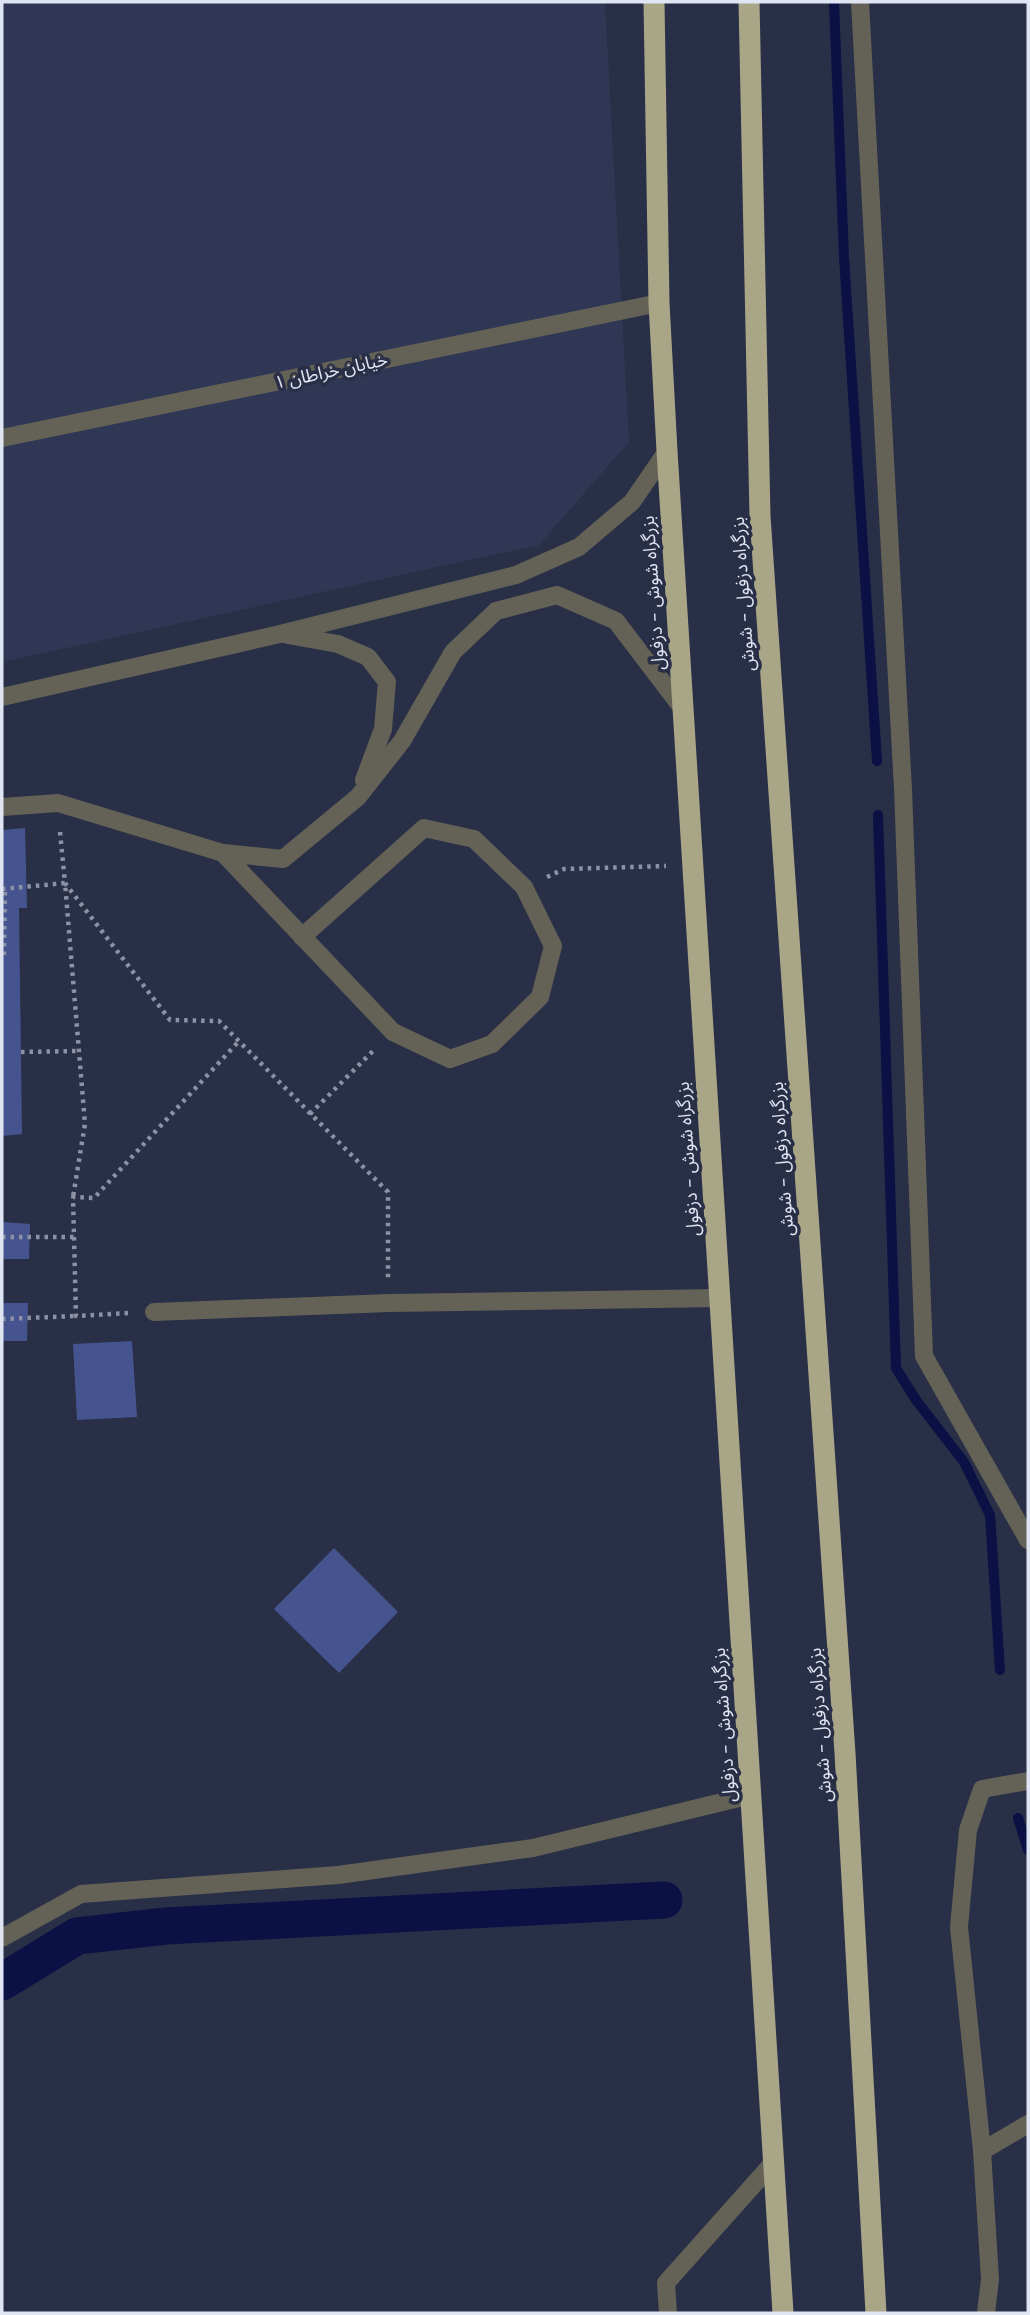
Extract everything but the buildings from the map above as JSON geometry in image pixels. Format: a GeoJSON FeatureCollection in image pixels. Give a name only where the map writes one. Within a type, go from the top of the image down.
{"type":"FeatureCollection","features":[{"type":"Feature","properties":{"kind":"highway","name":"بزرگراه شوش - دزفول"},"geometry":{"type":"LineString","coordinates":[[654,2],[659,303],[667,451],[783,2313]]}},
{"type":"Feature","properties":{"kind":"highway","name":"بزرگراه دزفول - شوش"},"geometry":{"type":"LineString","coordinates":[[749,2],[760,516],[845,1753],[876,2313]]}},
{"type":"Feature","properties":{"kind":"street"},"geometry":{"type":"LineString","coordinates":[[860,2],[903,789],[925,1356],[1028,1540]]}},
{"type":"Feature","properties":{"kind":"street","name":"خیابان خراطان ۱"},"geometry":{"type":"LineString","coordinates":[[2,438],[659,303]]}},
{"type":"Feature","properties":{"kind":"street"},"geometry":{"type":"LineString","coordinates":[[2,697],[280,634],[516,575],[579,547],[632,502],[667,451]]}},
{"type":"Feature","properties":{"kind":"street"},"geometry":{"type":"LineString","coordinates":[[2,807],[58,803],[223,853],[283,859],[358,796],[402,741],[453,652],[496,611],[557,595],[616,621],[683,709]]}},
{"type":"Feature","properties":{"kind":"street"},"geometry":{"type":"LineString","coordinates":[[280,634],[338,644],[368,657],[387,681],[383,729],[358,796]]}},
{"type":"Feature","properties":{"kind":"street"},"geometry":{"type":"LineString","coordinates":[[223,853],[302,937],[393,1032],[450,1059],[492,1044],[540,997],[552,946],[524,887],[474,839],[424,828],[302,937]]}},
{"type":"Feature","properties":{"kind":"street"},"geometry":{"type":"LineString","coordinates":[[155,1312],[388,1303],[720,1298]]}},
{"type":"Feature","properties":{"kind":"street"},"geometry":{"type":"LineString","coordinates":[[986,2313],[990,2279],[982,2151],[959,1927],[968,1830],[982,1789],[1028,1781]]}},
{"type":"Feature","properties":{"kind":"street"},"geometry":{"type":"LineString","coordinates":[[2,1938],[81,1894],[338,1875],[533,1848],[751,1795]]}},
{"type":"Feature","properties":{"kind":"street"},"geometry":{"type":"LineString","coordinates":[[982,2151],[1028,2124]]}},
{"type":"Feature","properties":{"kind":"street"},"geometry":{"type":"LineString","coordinates":[[668,2313],[666,2283],[774,2163]]}},
{"type":"Feature","properties":{"kind":"path"},"geometry":{"type":"LineString","coordinates":[[58,803],[85,1125],[73,1197],[76,1316]]}},
{"type":"Feature","properties":{"kind":"path"},"geometry":{"type":"LineString","coordinates":[[524,887],[564,869],[693,865]]}},
{"type":"Feature","properties":{"kind":"path"},"geometry":{"type":"LineString","coordinates":[[4,955],[3,889],[65,883]]}},
{"type":"Feature","properties":{"kind":"path"},"geometry":{"type":"LineString","coordinates":[[65,883],[170,1020],[219,1021],[388,1192],[388,1303]]}},
{"type":"Feature","properties":{"kind":"path"},"geometry":{"type":"LineString","coordinates":[[310,1114],[393,1032]]}},
{"type":"Feature","properties":{"kind":"path"},"geometry":{"type":"LineString","coordinates":[[73,1197],[94,1198],[239,1041]]}},
{"type":"Feature","properties":{"kind":"path"},"geometry":{"type":"LineString","coordinates":[[21,1052],[79,1051]]}},
{"type":"Feature","properties":{"kind":"path"},"geometry":{"type":"LineString","coordinates":[[2,1237],[74,1237]]}},
{"type":"Feature","properties":{"kind":"path"},"geometry":{"type":"LineString","coordinates":[[2,1320],[155,1312]]}},
{"type":"Feature","properties":{"kind":"shaded area"},"geometry":{"type":"Polygon","coordinates":[[[2,2],[605,2],[629,442],[539,545],[2,662],[2,2]]]}},
{"type":"Feature","properties":{"kind":"waterway"},"geometry":{"type":"LineString","coordinates":[[834,2],[844,257],[877,761]]}},
{"type":"Feature","properties":{"kind":"waterway"},"geometry":{"type":"LineString","coordinates":[[878,815],[896,1368],[916,1400],[964,1462],[990,1515],[1000,1670]]}},
{"type":"Feature","properties":{"kind":"waterway"},"geometry":{"type":"LineString","coordinates":[[1018,1818],[1028,1850]]}},
{"type":"Feature","properties":{"kind":"waterway"},"geometry":{"type":"LineString","coordinates":[[2,1982],[77,1936],[166,1926],[664,1900]]}}]}
